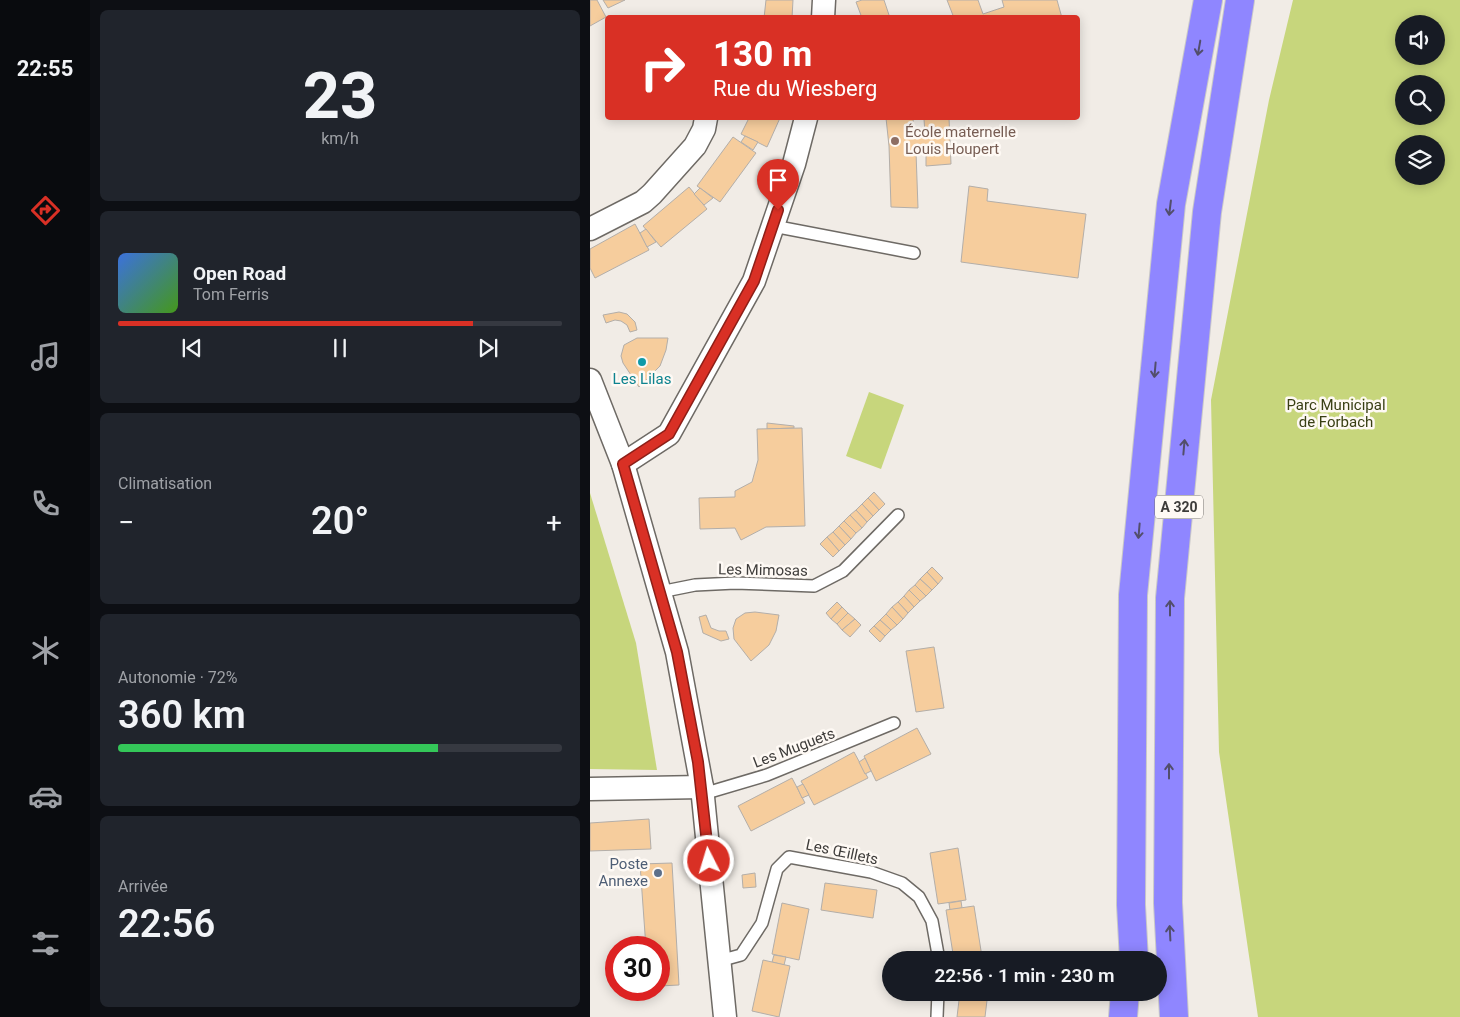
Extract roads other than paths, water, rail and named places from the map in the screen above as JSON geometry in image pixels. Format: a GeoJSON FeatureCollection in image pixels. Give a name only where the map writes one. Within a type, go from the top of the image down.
{"type":"FeatureCollection","features":[{"type":"Feature","properties":{"kind":"highway","name":"A 320"},"geometry":{"type":"LineString","coordinates":[[1134,951],[1132,905],[1133,595],[1170,204],[1208,0]]}},
{"type":"Feature","properties":{"kind":"highway","name":"A 320"},"geometry":{"type":"LineString","coordinates":[[1174,1017],[1168,903],[1170,598],[1207,212],[1240,0]]}},
{"type":"Feature","properties":{"kind":"highway"},"geometry":{"type":"LineString","coordinates":[[1129,951],[1132,905]]}},
{"type":"Feature","properties":{"kind":"highway"},"geometry":{"type":"LineString","coordinates":[[1123,1017],[1124,1001]]}},
{"type":"Feature","properties":{"kind":"highway"},"geometry":{"type":"LineString","coordinates":[[1136,1001],[1137,1017]]}},
{"type":"Feature","properties":{"kind":"street"},"geometry":{"type":"LineString","coordinates":[[822,15],[824,0]]}},
{"type":"Feature","properties":{"kind":"street"},"geometry":{"type":"LineString","coordinates":[[590,229],[643,202],[652,194],[695,146],[704,129],[706,120]]}},
{"type":"Feature","properties":{"kind":"street"},"geometry":{"type":"LineString","coordinates":[[623,464],[669,434],[754,281],[794,164],[805,120]]}},
{"type":"Feature","properties":{"kind":"street"},"geometry":{"type":"LineString","coordinates":[[590,380],[623,464],[677,652],[702,791],[725,1017]]}},
{"type":"Feature","properties":{"kind":"street"},"geometry":{"type":"LineString","coordinates":[[590,789],[702,791]]}},
{"type":"Feature","properties":{"kind":"lane"},"geometry":{"type":"LineString","coordinates":[[773,226],[914,253]]}},
{"type":"Feature","properties":{"kind":"lane","name":"Les Mimosas"},"geometry":{"type":"LineString","coordinates":[[660,592],[695,586],[736,583],[814,586],[843,571],[898,515]]}},
{"type":"Feature","properties":{"kind":"lane","name":"Les Muguets"},"geometry":{"type":"LineString","coordinates":[[702,791],[767,775],[894,723]]}},
{"type":"Feature","properties":{"kind":"lane","name":"Les Œillets"},"geometry":{"type":"LineString","coordinates":[[719,961],[741,955],[762,923],[777,869],[789,857],[870,872],[902,883],[919,897],[932,920],[938,951]]}},
{"type":"Feature","properties":{"kind":"lane"},"geometry":{"type":"LineString","coordinates":[[937,1017],[938,1001]]}},
{"type":"Feature","properties":{"kind":"place","name":"École maternelle Louis Houpert"},"geometry":{"type":"Point","coordinates":[895,141]}},
{"type":"Feature","properties":{"kind":"place","name":"Les Lilas"},"geometry":{"type":"Point","coordinates":[642,362]}},
{"type":"Feature","properties":{"kind":"place","name":"Poste Annexe"},"geometry":{"type":"Point","coordinates":[658,873]}},
{"type":"Feature","properties":{"kind":"park label","name":"Parc Municipal de Forbach"},"geometry":{"type":"Point","coordinates":[1336,414]}}]}
